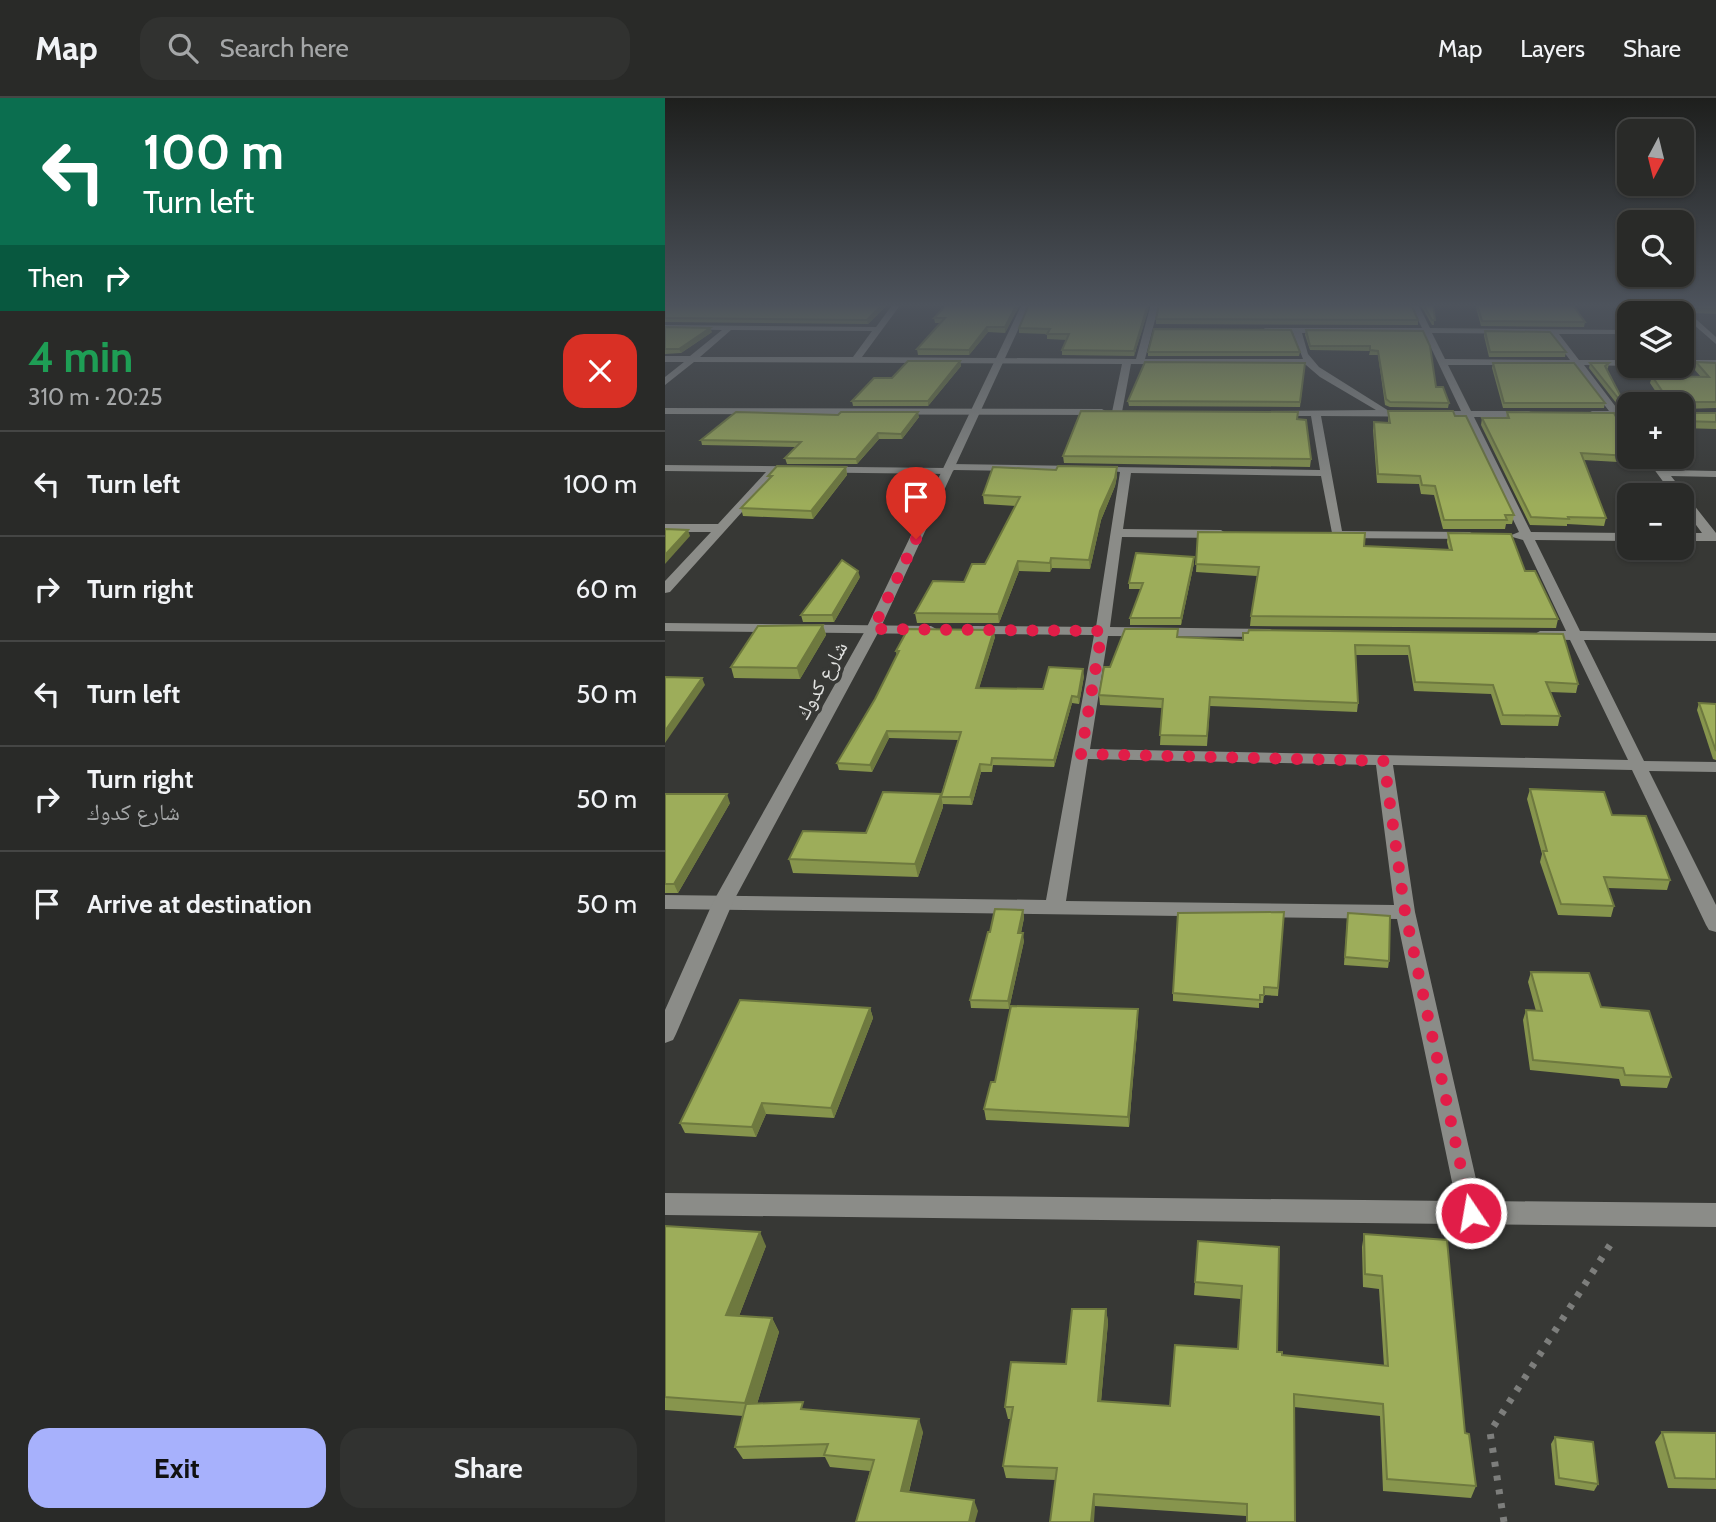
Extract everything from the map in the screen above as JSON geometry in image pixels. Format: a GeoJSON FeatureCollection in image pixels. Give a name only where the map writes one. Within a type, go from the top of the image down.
{"type":"FeatureCollection","features":[{"type":"Feature","properties":{"kind":"street","name":"شارع كدوك"},"geometry":{"type":"LineString","coordinates":[[665,1034],[723,902],[873,629],[996,370]]}},
{"type":"Feature","properties":{"kind":"street"},"geometry":{"type":"LineString","coordinates":[[1117,412],[1125,370]]}},
{"type":"Feature","properties":{"kind":"street"},"geometry":{"type":"LineString","coordinates":[[1317,370],[1356,392],[1385,413]]}},
{"type":"Feature","properties":{"kind":"street"},"geometry":{"type":"LineString","coordinates":[[1445,370],[1639,767],[1711,904],[1716,925]]}},
{"type":"Feature","properties":{"kind":"street"},"geometry":{"type":"LineString","coordinates":[[1584,370],[1617,414]]}},
{"type":"Feature","properties":{"kind":"street"},"geometry":{"type":"LineString","coordinates":[[665,411],[1130,412]]}},
{"type":"Feature","properties":{"kind":"street"},"geometry":{"type":"LineString","coordinates":[[1262,413],[1535,414]]}},
{"type":"Feature","properties":{"kind":"street"},"geometry":{"type":"LineString","coordinates":[[1315,413],[1337,535]]}},
{"type":"Feature","properties":{"kind":"street"},"geometry":{"type":"LineString","coordinates":[[1576,414],[1617,414]]}},
{"type":"Feature","properties":{"kind":"street"},"geometry":{"type":"LineString","coordinates":[[665,468],[1326,473]]}},
{"type":"Feature","properties":{"kind":"street"},"geometry":{"type":"LineString","coordinates":[[665,589],[775,469]]}},
{"type":"Feature","properties":{"kind":"street"},"geometry":{"type":"LineString","coordinates":[[1660,469],[1670,483]]}},
{"type":"Feature","properties":{"kind":"street"},"geometry":{"type":"LineString","coordinates":[[1055,907],[1102,631],[1126,470]]}},
{"type":"Feature","properties":{"kind":"street"},"geometry":{"type":"LineString","coordinates":[[1663,473],[1716,474]]}},
{"type":"Feature","properties":{"kind":"street"},"geometry":{"type":"LineString","coordinates":[[1694,513],[1714,537]]}},
{"type":"Feature","properties":{"kind":"street"},"geometry":{"type":"LineString","coordinates":[[665,528],[719,528]]}},
{"type":"Feature","properties":{"kind":"street"},"geometry":{"type":"LineString","coordinates":[[1117,533],[1241,534]]}},
{"type":"Feature","properties":{"kind":"street"},"geometry":{"type":"LineString","coordinates":[[1323,535],[1486,536]]}},
{"type":"Feature","properties":{"kind":"street"},"geometry":{"type":"LineString","coordinates":[[1499,536],[1617,537]]}},
{"type":"Feature","properties":{"kind":"street"},"geometry":{"type":"LineString","coordinates":[[1694,537],[1714,537]]}},
{"type":"Feature","properties":{"kind":"street"},"geometry":{"type":"LineString","coordinates":[[665,627],[1283,633]]}},
{"type":"Feature","properties":{"kind":"street"},"geometry":{"type":"LineString","coordinates":[[1519,635],[1716,637]]}},
{"type":"Feature","properties":{"kind":"street"},"geometry":{"type":"LineString","coordinates":[[1081,754],[1716,767]]}},
{"type":"Feature","properties":{"kind":"street"},"geometry":{"type":"LineString","coordinates":[[1384,761],[1405,912],[1471,1213]]}},
{"type":"Feature","properties":{"kind":"street"},"geometry":{"type":"LineString","coordinates":[[665,902],[1405,912]]}},
{"type":"Feature","properties":{"kind":"street"},"geometry":{"type":"LineString","coordinates":[[665,1204],[1716,1215]]}},
{"type":"Feature","properties":{"kind":"path"},"geometry":{"type":"LineString","coordinates":[[1504,1522],[1490,1432],[1629,1215]]}},
{"type":"Feature","properties":{"kind":"building"},"geometry":{"type":"Polygon","coordinates":[[[899,370],[952,370],[928,401],[852,401],[874,378],[892,378],[899,370]]]}},
{"type":"Feature","properties":{"kind":"building"},"geometry":{"type":"Polygon","coordinates":[[[1141,370],[1304,370],[1300,402],[1128,401],[1141,370]]]}},
{"type":"Feature","properties":{"kind":"building"},"geometry":{"type":"Polygon","coordinates":[[[1381,370],[1434,370],[1436,387],[1443,387],[1449,403],[1390,402],[1386,399],[1381,370]]]}},
{"type":"Feature","properties":{"kind":"building"},"geometry":{"type":"Polygon","coordinates":[[[1495,370],[1580,370],[1605,403],[1504,403],[1495,370]]]}},
{"type":"Feature","properties":{"kind":"building"},"geometry":{"type":"Polygon","coordinates":[[[1596,370],[1607,370],[1618,392],[1617,397],[1596,370]]]}},
{"type":"Feature","properties":{"kind":"building"},"geometry":{"type":"Polygon","coordinates":[[[1703,370],[1716,370],[1716,402],[1694,402],[1694,392],[1663,392],[1653,378],[1694,378],[1709,377],[1703,370]]]}},
{"type":"Feature","properties":{"kind":"building"},"geometry":{"type":"Polygon","coordinates":[[[1081,411],[1298,412],[1297,419],[1306,420],[1311,459],[1063,456],[1081,411]]]}},
{"type":"Feature","properties":{"kind":"building"},"geometry":{"type":"Polygon","coordinates":[[[1388,411],[1453,411],[1455,416],[1466,416],[1514,515],[1505,515],[1507,520],[1444,520],[1435,486],[1422,485],[1420,476],[1378,474],[1374,422],[1390,423],[1388,411]]]}},
{"type":"Feature","properties":{"kind":"building"},"geometry":{"type":"Polygon","coordinates":[[[736,412],[838,415],[841,412],[918,412],[901,434],[878,433],[856,459],[785,458],[801,442],[701,440],[736,412]]]}},
{"type":"Feature","properties":{"kind":"building"},"geometry":{"type":"Polygon","coordinates":[[[1507,412],[1614,413],[1617,419],[1617,455],[1581,453],[1606,518],[1531,517],[1482,418],[1509,418],[1507,412]]]}},
{"type":"Feature","properties":{"kind":"building"},"geometry":{"type":"Polygon","coordinates":[[[1694,413],[1716,413],[1716,422],[1694,421],[1694,413]]]}},
{"type":"Feature","properties":{"kind":"building"},"geometry":{"type":"Polygon","coordinates":[[[777,466],[846,467],[811,511],[741,508],[772,476],[768,476],[777,466]]]}},
{"type":"Feature","properties":{"kind":"building"},"geometry":{"type":"Polygon","coordinates":[[[1058,466],[1117,467],[1100,511],[1089,560],[1051,558],[1050,563],[1018,561],[998,614],[915,613],[933,581],[964,582],[972,564],[985,564],[1020,497],[983,495],[993,467],[1056,470],[1058,466]]]}},
{"type":"Feature","properties":{"kind":"building"},"geometry":{"type":"Polygon","coordinates":[[[665,529],[688,530],[665,555],[665,529]]]}},
{"type":"Feature","properties":{"kind":"building"},"geometry":{"type":"Polygon","coordinates":[[[1198,532],[1365,533],[1364,546],[1452,550],[1448,533],[1511,534],[1525,571],[1535,571],[1558,619],[1251,616],[1259,567],[1196,564],[1198,532]]]}},
{"type":"Feature","properties":{"kind":"building"},"geometry":{"type":"Polygon","coordinates":[[[1136,553],[1194,557],[1181,618],[1130,618],[1143,583],[1129,583],[1136,553]]]}},
{"type":"Feature","properties":{"kind":"building"},"geometry":{"type":"Polygon","coordinates":[[[842,560],[858,571],[832,615],[801,615],[842,560]]]}},
{"type":"Feature","properties":{"kind":"building"},"geometry":{"type":"Polygon","coordinates":[[[823,625],[797,668],[731,667],[758,626],[823,625]]]}},
{"type":"Feature","properties":{"kind":"building"},"geometry":{"type":"Polygon","coordinates":[[[908,629],[994,630],[976,688],[1043,689],[1049,667],[1083,669],[1078,697],[1072,696],[1054,760],[992,758],[991,765],[980,764],[970,797],[941,797],[961,732],[887,731],[870,765],[837,763],[875,699],[908,629]]]}},
{"type":"Feature","properties":{"kind":"building"},"geometry":{"type":"Polygon","coordinates":[[[1125,629],[1178,629],[1177,637],[1243,640],[1243,633],[1248,633],[1249,630],[1563,634],[1578,684],[1546,682],[1560,716],[1503,715],[1493,685],[1415,682],[1409,646],[1355,645],[1358,703],[1210,697],[1207,736],[1160,735],[1163,699],[1099,695],[1104,667],[1110,667],[1125,629]]]}},
{"type":"Feature","properties":{"kind":"building"},"geometry":{"type":"Polygon","coordinates":[[[665,677],[702,678],[665,731],[665,677]]]}},
{"type":"Feature","properties":{"kind":"building"},"geometry":{"type":"Polygon","coordinates":[[[1699,703],[1716,704],[1716,751],[1699,703]]]}},
{"type":"Feature","properties":{"kind":"building"},"geometry":{"type":"Polygon","coordinates":[[[1530,789],[1604,792],[1612,815],[1646,816],[1670,880],[1604,877],[1614,906],[1561,904],[1543,851],[1547,851],[1530,789]]]}},
{"type":"Feature","properties":{"kind":"building"},"geometry":{"type":"Polygon","coordinates":[[[883,792],[941,794],[915,864],[789,859],[803,831],[866,833],[883,792]]]}},
{"type":"Feature","properties":{"kind":"building"},"geometry":{"type":"Polygon","coordinates":[[[665,794],[727,794],[674,884],[665,884],[665,794]]]}},
{"type":"Feature","properties":{"kind":"building"},"geometry":{"type":"Polygon","coordinates":[[[995,909],[1023,910],[1018,933],[1023,933],[1008,1001],[970,1000],[990,932],[995,909]]]}},
{"type":"Feature","properties":{"kind":"building"},"geometry":{"type":"Polygon","coordinates":[[[1284,912],[1278,988],[1264,987],[1264,995],[1260,995],[1260,1000],[1173,993],[1178,913],[1284,912]]]}},
{"type":"Feature","properties":{"kind":"building"},"geometry":{"type":"Polygon","coordinates":[[[1348,913],[1390,916],[1389,961],[1345,957],[1348,913]]]}},
{"type":"Feature","properties":{"kind":"building"},"geometry":{"type":"Polygon","coordinates":[[[1531,972],[1589,973],[1601,1007],[1649,1011],[1671,1077],[1625,1075],[1623,1068],[1533,1060],[1526,1010],[1542,1011],[1531,972]]]}},
{"type":"Feature","properties":{"kind":"building"},"geometry":{"type":"Polygon","coordinates":[[[740,1000],[870,1008],[831,1108],[762,1103],[752,1127],[680,1123],[740,1000]]]}},
{"type":"Feature","properties":{"kind":"building"},"geometry":{"type":"Polygon","coordinates":[[[1011,1006],[1138,1009],[1128,1117],[984,1109],[991,1082],[995,1082],[1011,1006]]]}},
{"type":"Feature","properties":{"kind":"building"},"geometry":{"type":"Polygon","coordinates":[[[665,1226],[760,1232],[726,1315],[772,1318],[745,1403],[665,1397],[665,1226]]]}},
{"type":"Feature","properties":{"kind":"building"},"geometry":{"type":"Polygon","coordinates":[[[1364,1234],[1447,1240],[1465,1433],[1469,1434],[1476,1486],[1387,1479],[1383,1404],[1294,1394],[1295,1522],[1247,1522],[1247,1504],[1094,1494],[1091,1522],[1050,1522],[1057,1468],[1003,1466],[1013,1407],[1005,1407],[1011,1362],[1066,1364],[1072,1309],[1106,1309],[1098,1401],[1170,1406],[1175,1345],[1238,1349],[1242,1286],[1195,1282],[1198,1241],[1279,1247],[1277,1352],[1282,1352],[1282,1355],[1388,1366],[1382,1276],[1365,1274],[1364,1234]]]}},
{"type":"Feature","properties":{"kind":"building"},"geometry":{"type":"Polygon","coordinates":[[[803,1402],[801,1409],[919,1419],[901,1491],[974,1500],[969,1522],[856,1522],[874,1460],[824,1455],[828,1444],[735,1447],[746,1404],[803,1402]]]}},
{"type":"Feature","properties":{"kind":"building"},"geometry":{"type":"Polygon","coordinates":[[[1662,1432],[1716,1433],[1716,1479],[1675,1478],[1662,1432]]]}},
{"type":"Feature","properties":{"kind":"building"},"geometry":{"type":"Polygon","coordinates":[[[1555,1437],[1593,1442],[1598,1484],[1559,1478],[1555,1437]]]}},
{"type":"Feature","properties":{"kind":"route"},"geometry":{"type":"LineString","coordinates":[[916,539],[873,629],[1102,631],[1081,754],[1384,761],[1405,912],[1471,1213]]}}]}
